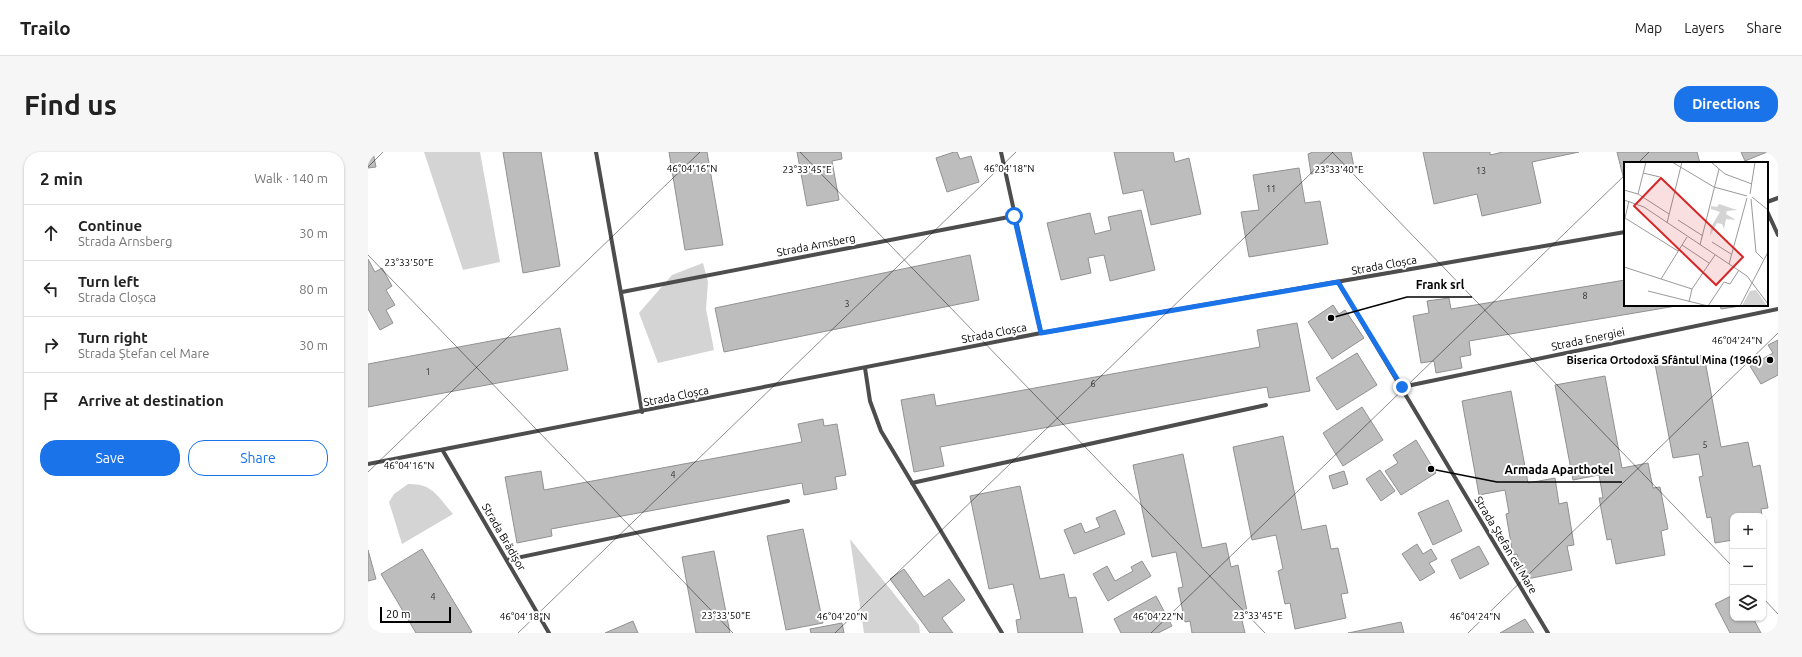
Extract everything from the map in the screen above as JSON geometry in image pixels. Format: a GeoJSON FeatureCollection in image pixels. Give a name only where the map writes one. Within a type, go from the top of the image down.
{"type":"FeatureCollection","features":[{"type":"Feature","properties":{"kind":"street"},"geometry":{"type":"LineString","coordinates":[[596,152],[622,292],[642,412]]}},
{"type":"Feature","properties":{"kind":"street"},"geometry":{"type":"LineString","coordinates":[[1001,152],[1041,333]]}},
{"type":"Feature","properties":{"kind":"street"},"geometry":{"type":"LineString","coordinates":[[1768,202],[1778,198]]}},
{"type":"Feature","properties":{"kind":"street"},"geometry":{"type":"LineString","coordinates":[[1768,213],[1778,235]]}},
{"type":"Feature","properties":{"kind":"street","name":"Strada Arnsberg"},"geometry":{"type":"LineString","coordinates":[[622,292],[1014,216]]}},
{"type":"Feature","properties":{"kind":"street","name":"Strada Cloșca"},"geometry":{"type":"LineString","coordinates":[[368,464],[443,451],[1041,333],[1624,232]]}},
{"type":"Feature","properties":{"kind":"street","name":"Strada Ștefan cel Mare"},"geometry":{"type":"LineString","coordinates":[[1338,282],[1548,633]]}},
{"type":"Feature","properties":{"kind":"street","name":"Strada Energiei"},"geometry":{"type":"LineString","coordinates":[[1402,387],[1778,309]]}},
{"type":"Feature","properties":{"kind":"street"},"geometry":{"type":"LineString","coordinates":[[865,368],[870,401],[881,431],[1002,633]]}},
{"type":"Feature","properties":{"kind":"street"},"geometry":{"type":"LineString","coordinates":[[912,483],[1266,405]]}},
{"type":"Feature","properties":{"kind":"street","name":"Strada Brădișor"},"geometry":{"type":"LineString","coordinates":[[443,451],[549,633]]}},
{"type":"Feature","properties":{"kind":"street"},"geometry":{"type":"LineString","coordinates":[[507,560],[788,501]]}},
{"type":"Feature","properties":{"kind":"shaded area"},"geometry":{"type":"Polygon","coordinates":[[[424,152],[480,152],[500,262],[463,270],[424,152]]]}},
{"type":"Feature","properties":{"kind":"shaded area"},"geometry":{"type":"Polygon","coordinates":[[[703,263],[708,282],[706,309],[714,350],[658,363],[639,313],[672,275],[703,263]]]}},
{"type":"Feature","properties":{"kind":"shaded area"},"geometry":{"type":"Polygon","coordinates":[[[408,484],[423,486],[434,492],[453,514],[402,544],[389,502],[394,494],[408,484]]]}},
{"type":"Feature","properties":{"kind":"shaded area"},"geometry":{"type":"Polygon","coordinates":[[[850,539],[919,625],[920,633],[864,633],[850,539]]]}},
{"type":"Feature","properties":{"kind":"building"},"geometry":{"type":"Polygon","coordinates":[[[368,152],[373,152],[376,167],[368,168],[368,152]]]}},
{"type":"Feature","properties":{"kind":"building"},"geometry":{"type":"Polygon","coordinates":[[[503,152],[541,152],[560,266],[523,273],[503,152]]]}},
{"type":"Feature","properties":{"kind":"building"},"geometry":{"type":"Polygon","coordinates":[[[669,152],[707,152],[723,245],[685,250],[669,152]]]}},
{"type":"Feature","properties":{"kind":"building"},"geometry":{"type":"Polygon","coordinates":[[[797,152],[841,152],[842,159],[832,161],[839,200],[807,206],[797,152]]]}},
{"type":"Feature","properties":{"kind":"building"},"geometry":{"type":"Polygon","coordinates":[[[957,152],[960,159],[971,156],[979,182],[947,192],[936,158],[957,152]]]}},
{"type":"Feature","properties":{"kind":"building"},"geometry":{"type":"Polygon","coordinates":[[[1114,152],[1173,152],[1175,162],[1189,158],[1201,214],[1151,225],[1143,190],[1123,194],[1114,152]]]}},
{"type":"Feature","properties":{"kind":"building"},"geometry":{"type":"Polygon","coordinates":[[[1313,152],[1351,152],[1354,167],[1311,174],[1308,154],[1313,152]]]}},
{"type":"Feature","properties":{"kind":"building"},"geometry":{"type":"Polygon","coordinates":[[[1423,152],[1490,152],[1490,155],[1503,152],[1579,152],[1532,162],[1541,203],[1482,216],[1477,194],[1434,204],[1423,152]]]}},
{"type":"Feature","properties":{"kind":"building"},"geometry":{"type":"Polygon","coordinates":[[[1617,152],[1697,152],[1700,162],[1624,162],[1624,180],[1617,152]]]}},
{"type":"Feature","properties":{"kind":"building"},"geometry":{"type":"Polygon","coordinates":[[[1741,152],[1767,152],[1745,161],[1741,152]]]}},
{"type":"Feature","properties":{"kind":"building"},"geometry":{"type":"Polygon","coordinates":[[[1299,168],[1305,203],[1320,201],[1328,244],[1249,257],[1241,212],[1259,210],[1253,175],[1299,168]]]}},
{"type":"Feature","properties":{"kind":"building"},"geometry":{"type":"Polygon","coordinates":[[[1141,210],[1155,270],[1110,281],[1104,255],[1088,258],[1091,273],[1061,280],[1047,223],[1090,213],[1095,234],[1111,230],[1108,217],[1141,210]]]}},
{"type":"Feature","properties":{"kind":"building"},"geometry":{"type":"Polygon","coordinates":[[[970,255],[979,300],[724,352],[715,308],[970,255]]]}},
{"type":"Feature","properties":{"kind":"building"},"geometry":{"type":"Polygon","coordinates":[[[368,259],[375,272],[382,268],[392,286],[386,290],[395,305],[386,310],[393,323],[380,330],[368,309],[368,259]]]}},
{"type":"Feature","properties":{"kind":"building"},"geometry":{"type":"Polygon","coordinates":[[[1624,280],[1624,306],[1676,306],[1469,341],[1471,355],[1460,357],[1462,368],[1436,373],[1434,361],[1421,363],[1413,316],[1429,313],[1427,301],[1449,298],[1451,309],[1624,280]]]}},
{"type":"Feature","properties":{"kind":"building"},"geometry":{"type":"Polygon","coordinates":[[[1333,305],[1339,314],[1345,310],[1364,338],[1332,359],[1308,322],[1333,305]]]}},
{"type":"Feature","properties":{"kind":"building"},"geometry":{"type":"Polygon","coordinates":[[[1720,306],[1740,306],[1721,309],[1720,306]]]}},
{"type":"Feature","properties":{"kind":"building"},"geometry":{"type":"Polygon","coordinates":[[[1297,323],[1310,391],[1269,398],[1267,387],[940,447],[944,466],[914,472],[901,400],[934,394],[936,406],[1260,347],[1257,330],[1297,323]]]}},
{"type":"Feature","properties":{"kind":"building"},"geometry":{"type":"Polygon","coordinates":[[[560,328],[568,370],[368,407],[368,364],[560,328]]]}},
{"type":"Feature","properties":{"kind":"building","name":"Biserica Ortodoxă Sfântul Mina (1966)"},"geometry":{"type":"Polygon","coordinates":[[[1778,340],[1778,375],[1761,384],[1750,366],[1773,353],[1768,345],[1778,340]]]}},
{"type":"Feature","properties":{"kind":"building"},"geometry":{"type":"Polygon","coordinates":[[[1357,353],[1377,385],[1337,410],[1316,378],[1357,353]]]}},
{"type":"Feature","properties":{"kind":"building"},"geometry":{"type":"Polygon","coordinates":[[[1704,355],[1721,447],[1748,442],[1753,467],[1760,465],[1768,508],[1761,509],[1762,513],[1730,513],[1730,540],[1715,543],[1711,517],[1707,518],[1699,477],[1703,476],[1699,454],[1673,458],[1655,364],[1704,355]]]}},
{"type":"Feature","properties":{"kind":"building"},"geometry":{"type":"Polygon","coordinates":[[[1605,376],[1622,468],[1648,463],[1653,488],[1660,487],[1668,529],[1661,531],[1665,555],[1616,564],[1611,539],[1607,540],[1599,498],[1603,498],[1599,475],[1573,480],[1555,385],[1605,376]]]}},
{"type":"Feature","properties":{"kind":"building"},"geometry":{"type":"Polygon","coordinates":[[[1511,391],[1528,483],[1555,478],[1559,504],[1567,502],[1574,545],[1567,546],[1572,570],[1522,580],[1517,554],[1513,555],[1506,514],[1509,513],[1505,490],[1479,495],[1462,401],[1511,391]]]}},
{"type":"Feature","properties":{"kind":"building"},"geometry":{"type":"Polygon","coordinates":[[[1362,407],[1383,440],[1343,466],[1323,433],[1362,407]]]}},
{"type":"Feature","properties":{"kind":"building"},"geometry":{"type":"Polygon","coordinates":[[[823,419],[824,426],[837,424],[846,475],[835,477],[837,489],[804,495],[802,483],[551,529],[552,536],[517,543],[505,477],[541,471],[544,490],[802,442],[798,424],[823,419]]]}},
{"type":"Feature","properties":{"kind":"building"},"geometry":{"type":"Polygon","coordinates":[[[1283,436],[1302,530],[1326,525],[1331,549],[1338,548],[1348,593],[1341,594],[1346,618],[1295,629],[1290,603],[1285,604],[1278,571],[1283,569],[1276,535],[1252,540],[1233,447],[1283,436]]]}},
{"type":"Feature","properties":{"kind":"building"},"geometry":{"type":"Polygon","coordinates":[[[1416,440],[1436,473],[1401,495],[1385,471],[1398,463],[1393,455],[1416,440]]]}},
{"type":"Feature","properties":{"kind":"building"},"geometry":{"type":"Polygon","coordinates":[[[1183,454],[1202,548],[1226,543],[1231,567],[1238,565],[1247,611],[1240,612],[1245,633],[1192,633],[1190,621],[1185,622],[1178,588],[1183,587],[1176,552],[1152,557],[1133,465],[1183,454]]]}},
{"type":"Feature","properties":{"kind":"building"},"geometry":{"type":"Polygon","coordinates":[[[1380,470],[1395,491],[1381,501],[1366,479],[1380,470]]]}},
{"type":"Feature","properties":{"kind":"building"},"geometry":{"type":"Polygon","coordinates":[[[1344,471],[1348,484],[1333,489],[1329,476],[1344,471]]]}},
{"type":"Feature","properties":{"kind":"building"},"geometry":{"type":"Polygon","coordinates":[[[1020,486],[1040,579],[1064,574],[1069,598],[1076,597],[1083,633],[1018,633],[1016,620],[1021,619],[1013,584],[989,589],[970,496],[1020,486]]]}},
{"type":"Feature","properties":{"kind":"building"},"geometry":{"type":"Polygon","coordinates":[[[1448,500],[1462,531],[1433,545],[1418,513],[1448,500]]]}},
{"type":"Feature","properties":{"kind":"building"},"geometry":{"type":"Polygon","coordinates":[[[1115,510],[1125,534],[1074,554],[1064,530],[1081,523],[1085,533],[1100,527],[1096,518],[1115,510]]]}},
{"type":"Feature","properties":{"kind":"building"},"geometry":{"type":"Polygon","coordinates":[[[803,529],[823,623],[786,630],[767,536],[803,529]]]}},
{"type":"Feature","properties":{"kind":"building"},"geometry":{"type":"Polygon","coordinates":[[[1417,544],[1423,554],[1431,549],[1437,559],[1429,563],[1435,572],[1420,581],[1402,554],[1417,544]]]}},
{"type":"Feature","properties":{"kind":"building"},"geometry":{"type":"Polygon","coordinates":[[[1479,546],[1489,564],[1460,579],[1451,560],[1479,546]]]}},
{"type":"Feature","properties":{"kind":"building"},"geometry":{"type":"Polygon","coordinates":[[[422,549],[472,632],[416,633],[381,574],[422,549]]]}},
{"type":"Feature","properties":{"kind":"building"},"geometry":{"type":"Polygon","coordinates":[[[368,550],[376,579],[368,581],[368,550]]]}},
{"type":"Feature","properties":{"kind":"building"},"geometry":{"type":"Polygon","coordinates":[[[714,551],[730,633],[696,633],[682,557],[714,551]]]}},
{"type":"Feature","properties":{"kind":"building"},"geometry":{"type":"Polygon","coordinates":[[[1142,561],[1151,576],[1108,601],[1093,574],[1107,566],[1115,581],[1133,571],[1131,567],[1142,561]]]}},
{"type":"Feature","properties":{"kind":"building"},"geometry":{"type":"Polygon","coordinates":[[[904,569],[924,597],[949,579],[965,600],[942,618],[953,633],[930,633],[890,579],[904,569]]]}},
{"type":"Feature","properties":{"kind":"building"},"geometry":{"type":"Polygon","coordinates":[[[1156,596],[1172,626],[1158,633],[1121,633],[1114,619],[1156,596]]]}},
{"type":"Feature","properties":{"kind":"building"},"geometry":{"type":"Polygon","coordinates":[[[1730,596],[1730,621],[1755,621],[1761,633],[1730,633],[1715,604],[1730,596]]]}},
{"type":"Feature","properties":{"kind":"building"},"geometry":{"type":"Polygon","coordinates":[[[1525,619],[1534,633],[1500,633],[1525,619]]]}},
{"type":"Feature","properties":{"kind":"building"},"geometry":{"type":"Polygon","coordinates":[[[633,621],[638,633],[605,633],[633,621]]]}},
{"type":"Feature","properties":{"kind":"building"},"geometry":{"type":"Polygon","coordinates":[[[1401,622],[1404,633],[1348,633],[1401,622]]]}},
{"type":"Feature","properties":{"kind":"building"},"geometry":{"type":"Polygon","coordinates":[[[842,623],[844,633],[811,633],[810,629],[842,623]]]}},
{"type":"Feature","properties":{"kind":"place","name":"Frank srl"},"geometry":{"type":"Point","coordinates":[1331,318]}},
{"type":"Feature","properties":{"kind":"place","name":"Biserica Ortodoxă Sfântul Mina (1966)"},"geometry":{"type":"Point","coordinates":[1770,360]}},
{"type":"Feature","properties":{"kind":"place","name":"Armada Aparthotel"},"geometry":{"type":"Point","coordinates":[1431,469]}},
{"type":"Feature","properties":{"kind":"route"},"geometry":{"type":"LineString","coordinates":[[1014,216],[1041,333],[1338,282],[1402,387]]}}]}
